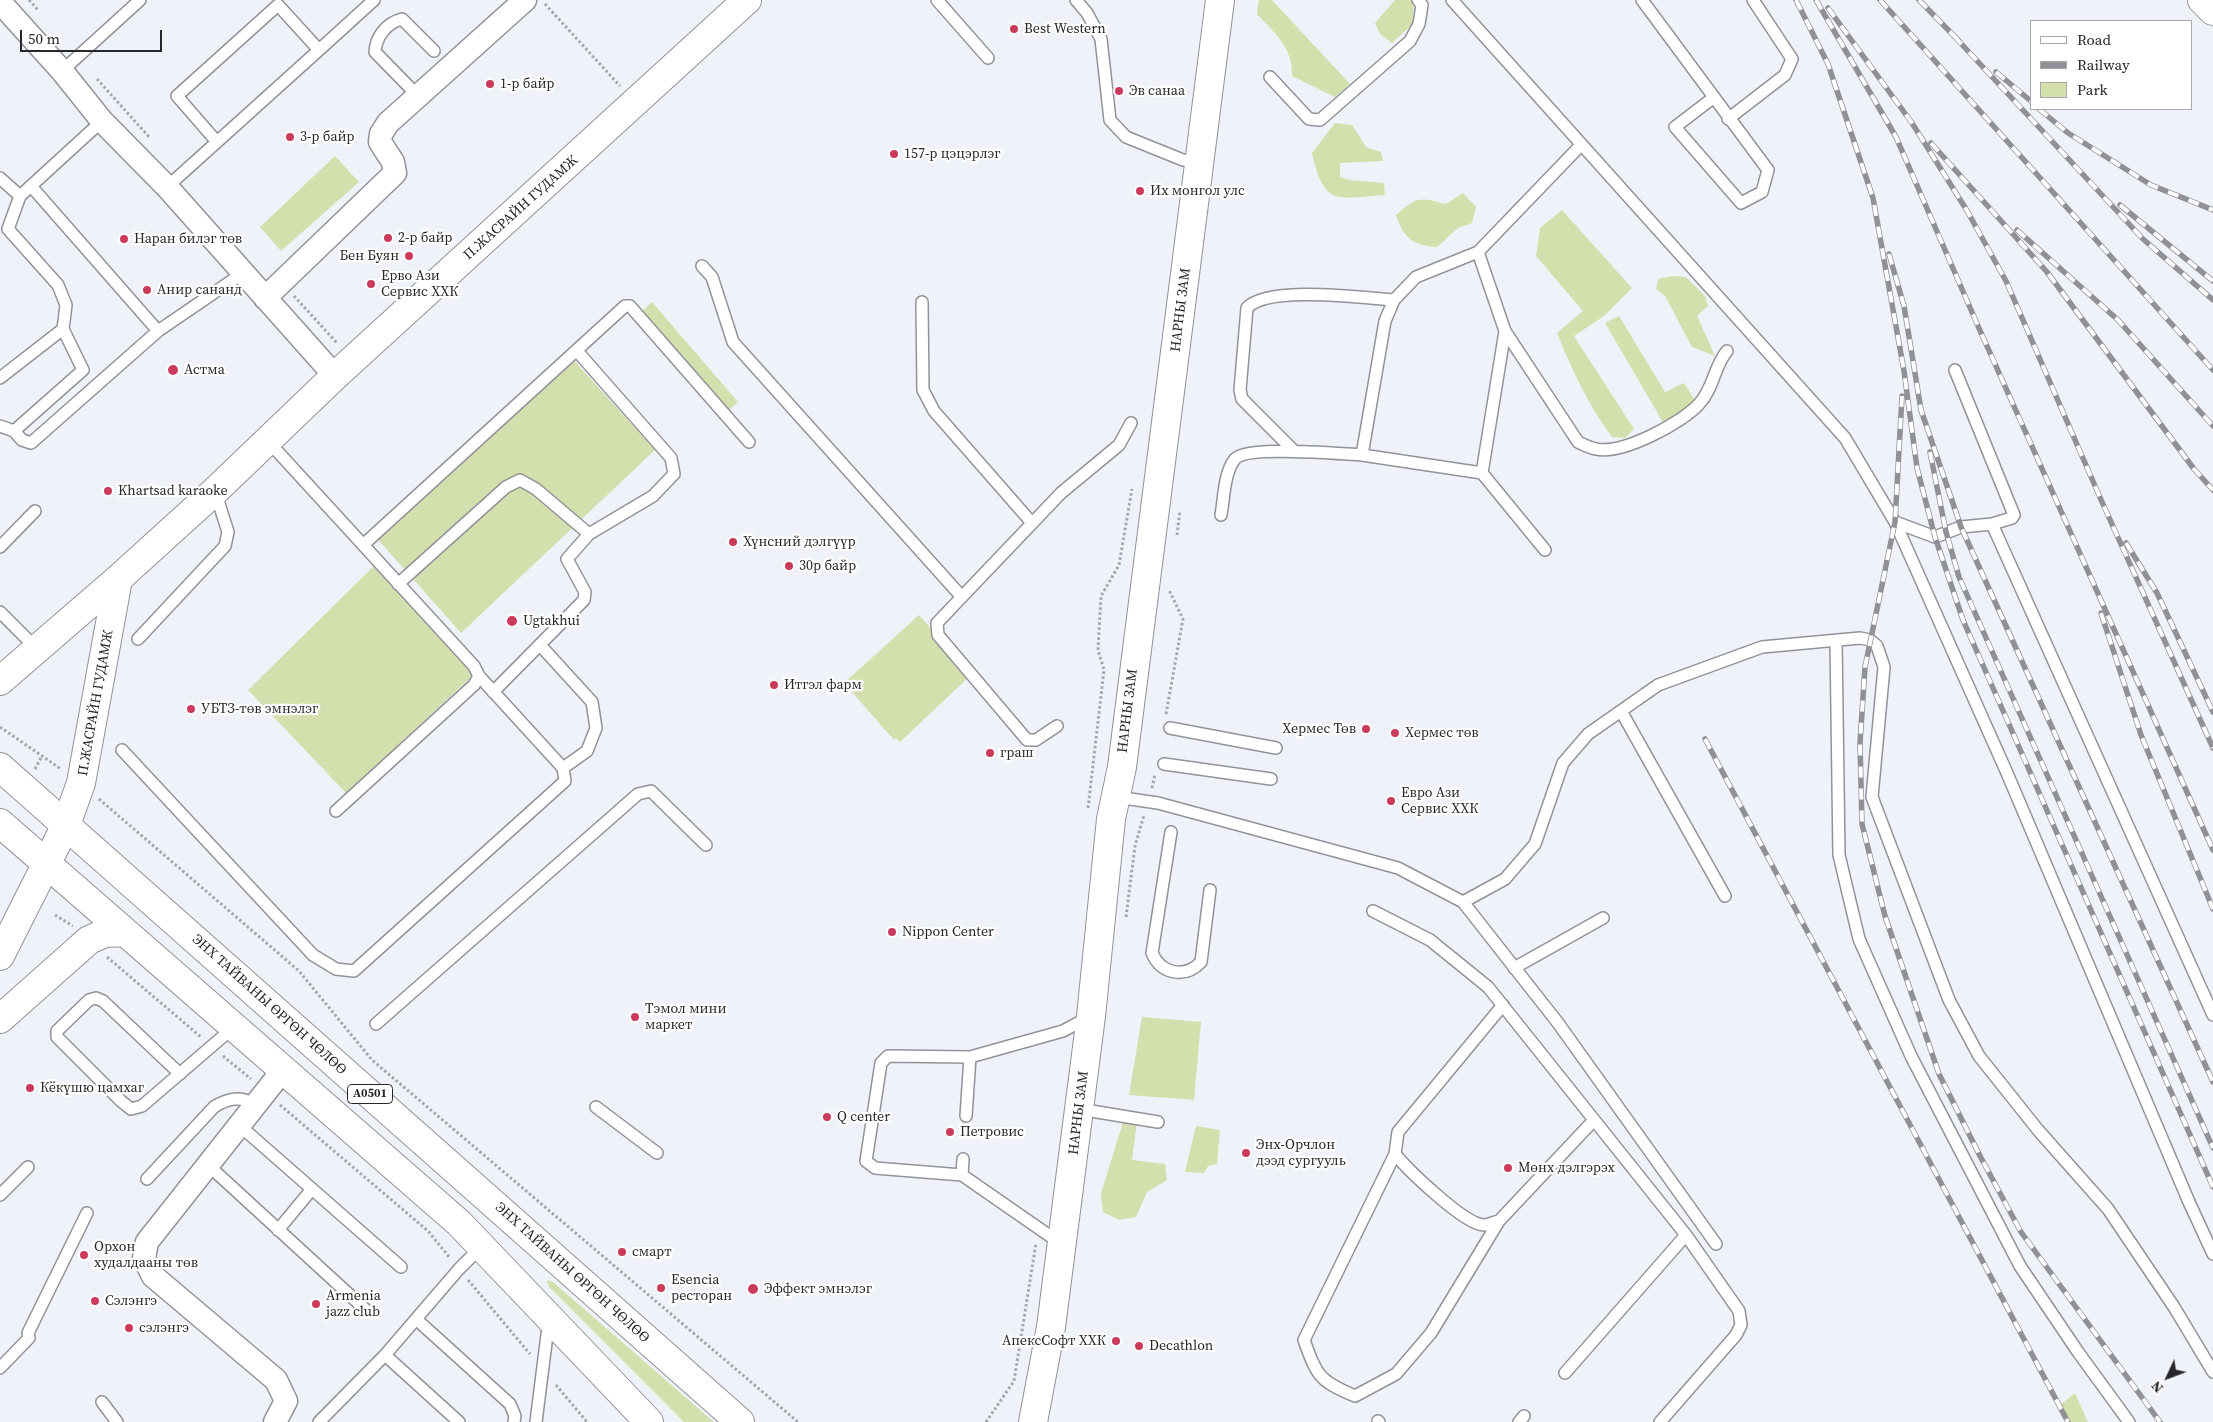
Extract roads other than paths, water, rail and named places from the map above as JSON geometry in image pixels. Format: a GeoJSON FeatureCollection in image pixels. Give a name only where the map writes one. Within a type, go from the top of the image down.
{"type":"FeatureCollection","features":[{"type":"Feature","properties":{"kind":"main road","name":"П.ЖАСРАЙН ГУДАМЖ"},"geometry":{"type":"LineString","coordinates":[[0,681],[118,579],[215,491],[335,376],[636,104],[747,0]]}},
{"type":"Feature","properties":{"kind":"main road","name":"НАРНЫ ЗАМ"},"geometry":{"type":"LineString","coordinates":[[1033,1422],[1051,1327],[1063,1244],[1091,1016],[1110,828],[1122,768],[1144,583],[1157,498],[1220,0]]}},
{"type":"Feature","properties":{"kind":"main road"},"geometry":{"type":"LineString","coordinates":[[2202,0],[2213,11]]}},
{"type":"Feature","properties":{"kind":"main road","name":"П.ЖАСРАЙН ГУДАМЖ"},"geometry":{"type":"LineString","coordinates":[[0,956],[66,825],[81,783],[118,579]]}},
{"type":"Feature","properties":{"kind":"main road","name":"ЭНХ ТАЙВАНЫ ӨРГӨН ЧӨЛӨӨ"},"geometry":{"type":"LineString","coordinates":[[0,767],[740,1422]]}},
{"type":"Feature","properties":{"kind":"main road","name":"A0501"},"geometry":{"type":"LineString","coordinates":[[0,823],[460,1223],[649,1422]]}},
{"type":"Feature","properties":{"kind":"main road"},"geometry":{"type":"LineString","coordinates":[[0,1019],[89,940],[105,933],[125,932]]}},
{"type":"Feature","properties":{"kind":"street"},"geometry":{"type":"LineString","coordinates":[[265,298],[395,173],[393,162],[380,142],[381,134],[388,123],[525,0]]}},
{"type":"Feature","properties":{"kind":"street"},"geometry":{"type":"LineString","coordinates":[[0,2],[70,64],[102,121],[167,187],[335,376]]}},
{"type":"Feature","properties":{"kind":"street"},"geometry":{"type":"LineString","coordinates":[[275,1422],[286,1401],[276,1380],[153,1276],[144,1258],[147,1242],[283,1070]]}},
{"type":"Feature","properties":{"kind":"lane"},"geometry":{"type":"LineString","coordinates":[[70,64],[140,0]]}},
{"type":"Feature","properties":{"kind":"lane"},"geometry":{"type":"LineString","coordinates":[[167,187],[374,0]]}},
{"type":"Feature","properties":{"kind":"lane"},"geometry":{"type":"LineString","coordinates":[[937,0],[988,58]]}},
{"type":"Feature","properties":{"kind":"lane"},"geometry":{"type":"LineString","coordinates":[[1076,0],[1087,13],[1101,40],[1110,120],[1126,137],[1183,160],[1199,161]]}},
{"type":"Feature","properties":{"kind":"lane"},"geometry":{"type":"LineString","coordinates":[[1270,77],[1309,119],[1320,120],[1410,41],[1420,24],[1422,5],[1418,0]]}},
{"type":"Feature","properties":{"kind":"lane"},"geometry":{"type":"LineString","coordinates":[[1452,0],[1845,438],[1894,522],[2007,773],[2189,1202],[2213,1254]]}},
{"type":"Feature","properties":{"kind":"lane"},"geometry":{"type":"LineString","coordinates":[[1642,0],[1712,98],[1768,170],[1762,192],[1741,203],[1675,127],[1712,98]]}},
{"type":"Feature","properties":{"kind":"lane"},"geometry":{"type":"LineString","coordinates":[[1728,119],[1785,75],[1792,58],[1753,0]]}},
{"type":"Feature","properties":{"kind":"lane"},"geometry":{"type":"LineString","coordinates":[[217,142],[177,96],[278,5],[319,50]]}},
{"type":"Feature","properties":{"kind":"lane"},"geometry":{"type":"LineString","coordinates":[[418,96],[375,52],[376,42],[379,35],[394,21],[402,19],[434,51]]}},
{"type":"Feature","properties":{"kind":"lane"},"geometry":{"type":"LineString","coordinates":[[14,431],[82,370],[62,329],[66,305],[58,285],[8,229],[20,196],[102,121]]}},
{"type":"Feature","properties":{"kind":"lane"},"geometry":{"type":"LineString","coordinates":[[1362,455],[1386,321],[1394,300],[1416,277],[1478,252],[1581,145]]}},
{"type":"Feature","properties":{"kind":"lane"},"geometry":{"type":"LineString","coordinates":[[0,178],[20,196]]}},
{"type":"Feature","properties":{"kind":"lane"},"geometry":{"type":"LineString","coordinates":[[31,186],[158,331]]}},
{"type":"Feature","properties":{"kind":"lane"},"geometry":{"type":"LineString","coordinates":[[1478,252],[1505,331],[1578,442],[1598,450],[1646,439],[1673,424],[1699,404],[1710,389],[1720,359],[1727,351]]}},
{"type":"Feature","properties":{"kind":"lane"},"geometry":{"type":"LineString","coordinates":[[702,266],[712,277],[733,342],[960,596]]}},
{"type":"Feature","properties":{"kind":"lane"},"geometry":{"type":"LineString","coordinates":[[0,426],[14,431],[22,440],[31,443],[158,331],[243,273]]}},
{"type":"Feature","properties":{"kind":"lane"},"geometry":{"type":"LineString","coordinates":[[1294,452],[1242,399],[1240,390],[1247,308],[1253,301],[1296,294],[1394,300]]}},
{"type":"Feature","properties":{"kind":"lane"},"geometry":{"type":"LineString","coordinates":[[922,302],[923,390],[934,411],[1032,523]]}},
{"type":"Feature","properties":{"kind":"lane"},"geometry":{"type":"LineString","coordinates":[[363,545],[625,306],[630,306],[749,442]]}},
{"type":"Feature","properties":{"kind":"lane"},"geometry":{"type":"LineString","coordinates":[[0,378],[62,329]]}},
{"type":"Feature","properties":{"kind":"lane"},"geometry":{"type":"LineString","coordinates":[[1482,473],[1505,331]]}},
{"type":"Feature","properties":{"kind":"lane"},"geometry":{"type":"LineString","coordinates":[[494,692],[584,600],[585,592],[567,559],[589,534],[653,496],[674,474],[671,458],[577,351]]}},
{"type":"Feature","properties":{"kind":"lane"},"geometry":{"type":"LineString","coordinates":[[1894,522],[1935,537],[1962,527],[1992,524],[2012,518],[2014,515],[2014,510],[1956,370]]}},
{"type":"Feature","properties":{"kind":"lane"},"geometry":{"type":"LineString","coordinates":[[1057,726],[1036,740],[1027,740],[938,635],[936,623],[1061,493],[1102,461],[1118,445],[1132,423]]}},
{"type":"Feature","properties":{"kind":"lane"},"geometry":{"type":"LineString","coordinates":[[122,750],[313,955],[336,969],[354,971],[565,781],[563,768],[479,676],[474,666],[267,440]]}},
{"type":"Feature","properties":{"kind":"lane"},"geometry":{"type":"LineString","coordinates":[[1221,515],[1229,471],[1235,458],[1249,452],[1362,455],[1482,473],[1545,550]]}},
{"type":"Feature","properties":{"kind":"lane"},"geometry":{"type":"LineString","coordinates":[[398,584],[506,487],[520,480],[536,490],[589,534]]}},
{"type":"Feature","properties":{"kind":"lane"},"geometry":{"type":"LineString","coordinates":[[138,639],[225,546],[228,532],[215,491]]}},
{"type":"Feature","properties":{"kind":"lane"},"geometry":{"type":"LineString","coordinates":[[0,547],[34,510]]}},
{"type":"Feature","properties":{"kind":"lane"},"geometry":{"type":"LineString","coordinates":[[1992,524],[2213,1015]]}},
{"type":"Feature","properties":{"kind":"lane"},"geometry":{"type":"LineString","coordinates":[[0,612],[37,649]]}},
{"type":"Feature","properties":{"kind":"lane"},"geometry":{"type":"LineString","coordinates":[[1463,902],[1505,879],[1535,844],[1563,763],[1588,734],[1658,685],[1762,647],[1860,638],[1870,640],[1877,646],[1884,666],[1872,797],[1950,1000],[1979,1056],[2038,1130],[2108,1209],[2174,1307],[2213,1372]]}},
{"type":"Feature","properties":{"kind":"lane"},"geometry":{"type":"LineString","coordinates":[[1836,640],[1839,855],[1859,939],[1911,1056],[2020,1266],[2078,1352],[2130,1422]]}},
{"type":"Feature","properties":{"kind":"lane"},"geometry":{"type":"LineString","coordinates":[[540,645],[592,702],[596,728],[587,751],[563,768]]}},
{"type":"Feature","properties":{"kind":"lane"},"geometry":{"type":"LineString","coordinates":[[336,811],[474,685],[479,676]]}},
{"type":"Feature","properties":{"kind":"lane"},"geometry":{"type":"LineString","coordinates":[[1621,711],[1725,896]]}},
{"type":"Feature","properties":{"kind":"lane"},"geometry":{"type":"LineString","coordinates":[[1170,728],[1276,748]]}},
{"type":"Feature","properties":{"kind":"lane"},"geometry":{"type":"LineString","coordinates":[[1164,764],[1271,779]]}},
{"type":"Feature","properties":{"kind":"lane"},"geometry":{"type":"LineString","coordinates":[[376,1024],[638,794],[651,791],[706,845]]}},
{"type":"Feature","properties":{"kind":"lane"},"geometry":{"type":"LineString","coordinates":[[1116,797],[1158,803],[1398,868],[1463,902],[1558,1023],[1716,1244]]}},
{"type":"Feature","properties":{"kind":"lane"},"geometry":{"type":"LineString","coordinates":[[1171,832],[1152,953],[1156,963],[1167,971],[1186,971],[1196,967],[1201,962],[1210,890]]}},
{"type":"Feature","properties":{"kind":"lane"},"geometry":{"type":"LineString","coordinates":[[1373,911],[1430,940],[1488,987],[1686,1235],[1739,1311],[1741,1325],[1736,1335],[1660,1422]]}},
{"type":"Feature","properties":{"kind":"lane"},"geometry":{"type":"LineString","coordinates":[[1514,968],[1603,918]]}},
{"type":"Feature","properties":{"kind":"lane"},"geometry":{"type":"LineString","coordinates":[[180,1074],[103,1001],[96,998],[90,1000],[57,1031],[57,1037],[131,1109],[142,1106],[213,1047],[234,1027]]}},
{"type":"Feature","properties":{"kind":"lane"},"geometry":{"type":"LineString","coordinates":[[1503,1005],[1398,1132],[1395,1154],[1304,1340],[1315,1371],[1333,1387],[1355,1396],[1396,1374],[1430,1333],[1499,1221],[1594,1120]]}},
{"type":"Feature","properties":{"kind":"lane"},"geometry":{"type":"LineString","coordinates":[[1063,1244],[1038,1230],[962,1175],[875,1168],[866,1161],[881,1063],[888,1056],[970,1057],[1063,1030],[1091,1016]]}},
{"type":"Feature","properties":{"kind":"lane"},"geometry":{"type":"LineString","coordinates":[[966,1116],[970,1057]]}},
{"type":"Feature","properties":{"kind":"lane"},"geometry":{"type":"LineString","coordinates":[[147,1179],[214,1107],[227,1099],[260,1098]]}},
{"type":"Feature","properties":{"kind":"lane"},"geometry":{"type":"LineString","coordinates":[[596,1107],[657,1153]]}},
{"type":"Feature","properties":{"kind":"lane"},"geometry":{"type":"LineString","coordinates":[[1079,1108],[1158,1122]]}},
{"type":"Feature","properties":{"kind":"lane"},"geometry":{"type":"LineString","coordinates":[[239,1125],[401,1267]]}},
{"type":"Feature","properties":{"kind":"lane"},"geometry":{"type":"LineString","coordinates":[[1395,1154],[1408,1169],[1464,1217],[1483,1225],[1499,1221]]}},
{"type":"Feature","properties":{"kind":"lane"},"geometry":{"type":"LineString","coordinates":[[962,1175],[964,1158]]}},
{"type":"Feature","properties":{"kind":"lane"},"geometry":{"type":"LineString","coordinates":[[208,1164],[366,1310]]}},
{"type":"Feature","properties":{"kind":"lane"},"geometry":{"type":"LineString","coordinates":[[0,1195],[28,1167]]}},
{"type":"Feature","properties":{"kind":"lane"},"geometry":{"type":"LineString","coordinates":[[278,1230],[312,1189]]}},
{"type":"Feature","properties":{"kind":"lane"},"geometry":{"type":"LineString","coordinates":[[0,1368],[29,1338],[28,1333],[87,1213]]}},
{"type":"Feature","properties":{"kind":"lane"},"geometry":{"type":"LineString","coordinates":[[1566,1373],[1686,1235]]}},
{"type":"Feature","properties":{"kind":"lane"},"geometry":{"type":"LineString","coordinates":[[319,1422],[385,1355],[459,1269],[482,1246]]}},
{"type":"Feature","properties":{"kind":"lane"},"geometry":{"type":"LineString","coordinates":[[536,1422],[549,1318]]}},
{"type":"Feature","properties":{"kind":"lane"},"geometry":{"type":"LineString","coordinates":[[416,1319],[510,1404],[515,1416],[514,1422]]}},
{"type":"Feature","properties":{"kind":"lane"},"geometry":{"type":"LineString","coordinates":[[385,1355],[459,1422]]}},
{"type":"Feature","properties":{"kind":"lane"},"geometry":{"type":"LineString","coordinates":[[102,1402],[117,1422]]}},
{"type":"Feature","properties":{"kind":"railway"},"geometry":{"type":"LineString","coordinates":[[1796,0],[1828,64],[1873,198],[1904,371],[1917,468],[1935,537],[1963,620],[2213,1187]]}},
{"type":"Feature","properties":{"kind":"railway"},"geometry":{"type":"LineString","coordinates":[[1816,0],[1896,137],[1978,326],[2213,850]]}},
{"type":"Feature","properties":{"kind":"railway"},"geometry":{"type":"LineString","coordinates":[[1880,0],[2213,370]]}},
{"type":"Feature","properties":{"kind":"railway"},"geometry":{"type":"LineString","coordinates":[[1919,0],[1959,41]]}},
{"type":"Feature","properties":{"kind":"railway"},"geometry":{"type":"LineString","coordinates":[[1828,8],[1912,123],[1966,209],[2006,281],[2102,502],[2213,748]]}},
{"type":"Feature","properties":{"kind":"railway"},"geometry":{"type":"LineString","coordinates":[[1954,36],[2143,239],[2213,300]]}},
{"type":"Feature","properties":{"kind":"railway"},"geometry":{"type":"LineString","coordinates":[[1996,72],[2030,100]]}},
{"type":"Feature","properties":{"kind":"railway"},"geometry":{"type":"LineString","coordinates":[[2040,110],[2068,133],[2151,185],[2213,210]]}},
{"type":"Feature","properties":{"kind":"railway"},"geometry":{"type":"LineString","coordinates":[[1931,143],[2047,272],[2194,469],[2213,490]]}},
{"type":"Feature","properties":{"kind":"railway"},"geometry":{"type":"LineString","coordinates":[[2120,205],[2213,281]]}},
{"type":"Feature","properties":{"kind":"railway"},"geometry":{"type":"LineString","coordinates":[[2017,230],[2118,320],[2213,426]]}},
{"type":"Feature","properties":{"kind":"railway"},"geometry":{"type":"LineString","coordinates":[[1889,254],[1904,306],[1921,410],[1961,527],[2213,1082]]}},
{"type":"Feature","properties":{"kind":"railway"},"geometry":{"type":"LineString","coordinates":[[1902,396],[1895,522],[1865,667],[1860,743],[1862,824],[1885,916],[1939,1074],[2021,1232],[2160,1422]]}},
{"type":"Feature","properties":{"kind":"railway"},"geometry":{"type":"LineString","coordinates":[[1930,452],[1946,532],[1959,577],[2213,1148]]}},
{"type":"Feature","properties":{"kind":"railway"},"geometry":{"type":"LineString","coordinates":[[2126,543],[2157,593],[2213,712]]}},
{"type":"Feature","properties":{"kind":"railway"},"geometry":{"type":"LineString","coordinates":[[2101,613],[2141,735],[2213,909]]}},
{"type":"Feature","properties":{"kind":"railway"},"geometry":{"type":"LineString","coordinates":[[1705,739],[2068,1422]]}},
{"type":"Feature","properties":{"kind":"place","name":"Best Western"},"geometry":{"type":"Point","coordinates":[1014,29]}},
{"type":"Feature","properties":{"kind":"place","name":"1-р байр"},"geometry":{"type":"Point","coordinates":[490,84]}},
{"type":"Feature","properties":{"kind":"place","name":"Эв санаа"},"geometry":{"type":"Point","coordinates":[1119,91]}},
{"type":"Feature","properties":{"kind":"place","name":"3-р байр"},"geometry":{"type":"Point","coordinates":[290,137]}},
{"type":"Feature","properties":{"kind":"place","name":"157-р цэцэрлэг"},"geometry":{"type":"Point","coordinates":[894,154]}},
{"type":"Feature","properties":{"kind":"place","name":"Их монгол улс"},"geometry":{"type":"Point","coordinates":[1140,191]}},
{"type":"Feature","properties":{"kind":"place","name":"2-р байр"},"geometry":{"type":"Point","coordinates":[388,238]}},
{"type":"Feature","properties":{"kind":"place","name":"Наран билэг төв"},"geometry":{"type":"Point","coordinates":[124,239]}},
{"type":"Feature","properties":{"kind":"place","name":"Бен Буян"},"geometry":{"type":"Point","coordinates":[409,256]}},
{"type":"Feature","properties":{"kind":"place","name":"Ерво Ази Сервис ХХК"},"geometry":{"type":"Point","coordinates":[371,284]}},
{"type":"Feature","properties":{"kind":"place","name":"Анир сананд"},"geometry":{"type":"Point","coordinates":[147,290]}},
{"type":"Feature","properties":{"kind":"place","name":"Астма"},"geometry":{"type":"Point","coordinates":[173,370]}},
{"type":"Feature","properties":{"kind":"place","name":"Khartsad karaoke"},"geometry":{"type":"Point","coordinates":[108,491]}},
{"type":"Feature","properties":{"kind":"place","name":"Хүнсний дэлгүүр"},"geometry":{"type":"Point","coordinates":[733,542]}},
{"type":"Feature","properties":{"kind":"place","name":"30р байр"},"geometry":{"type":"Point","coordinates":[789,566]}},
{"type":"Feature","properties":{"kind":"place","name":"Ugtakhui"},"geometry":{"type":"Point","coordinates":[512,621]}},
{"type":"Feature","properties":{"kind":"place","name":"Итгэл фарм"},"geometry":{"type":"Point","coordinates":[774,685]}},
{"type":"Feature","properties":{"kind":"place","name":"УБТЗ-төв эмнэлэг"},"geometry":{"type":"Point","coordinates":[191,709]}},
{"type":"Feature","properties":{"kind":"place","name":"Хермес Төв"},"geometry":{"type":"Point","coordinates":[1366,729]}},
{"type":"Feature","properties":{"kind":"place","name":"Хермес төв"},"geometry":{"type":"Point","coordinates":[1395,733]}},
{"type":"Feature","properties":{"kind":"place","name":"граш"},"geometry":{"type":"Point","coordinates":[990,753]}},
{"type":"Feature","properties":{"kind":"place","name":"Евро Ази Сервис ХХК"},"geometry":{"type":"Point","coordinates":[1391,801]}},
{"type":"Feature","properties":{"kind":"place","name":"Nippon Center"},"geometry":{"type":"Point","coordinates":[892,932]}},
{"type":"Feature","properties":{"kind":"place","name":"Тэмол мини маркет"},"geometry":{"type":"Point","coordinates":[635,1017]}},
{"type":"Feature","properties":{"kind":"place","name":"Кёкүшю цамхаг"},"geometry":{"type":"Point","coordinates":[30,1088]}},
{"type":"Feature","properties":{"kind":"place","name":"Q center"},"geometry":{"type":"Point","coordinates":[827,1117]}},
{"type":"Feature","properties":{"kind":"place","name":"Петровис"},"geometry":{"type":"Point","coordinates":[950,1132]}},
{"type":"Feature","properties":{"kind":"place","name":"Энх-Орчлон дээд сургууль"},"geometry":{"type":"Point","coordinates":[1246,1153]}},
{"type":"Feature","properties":{"kind":"place","name":"Мөнх дэлгэрэх"},"geometry":{"type":"Point","coordinates":[1508,1168]}},
{"type":"Feature","properties":{"kind":"place","name":"смарт"},"geometry":{"type":"Point","coordinates":[622,1252]}},
{"type":"Feature","properties":{"kind":"place","name":"Орхон худалдааны төв"},"geometry":{"type":"Point","coordinates":[84,1255]}},
{"type":"Feature","properties":{"kind":"place","name":"Esencia ресторан"},"geometry":{"type":"Point","coordinates":[661,1288]}},
{"type":"Feature","properties":{"kind":"place","name":"Эффект эмнэлэг"},"geometry":{"type":"Point","coordinates":[753,1289]}},
{"type":"Feature","properties":{"kind":"place","name":"Сэлэнгэ"},"geometry":{"type":"Point","coordinates":[95,1301]}},
{"type":"Feature","properties":{"kind":"place","name":"Armenia jazz club"},"geometry":{"type":"Point","coordinates":[316,1304]}},
{"type":"Feature","properties":{"kind":"place","name":"сэлэнгэ"},"geometry":{"type":"Point","coordinates":[129,1328]}},
{"type":"Feature","properties":{"kind":"place","name":"АпексСофт ХХК"},"geometry":{"type":"Point","coordinates":[1116,1341]}},
{"type":"Feature","properties":{"kind":"place","name":"Decathlon"},"geometry":{"type":"Point","coordinates":[1139,1346]}}]}
